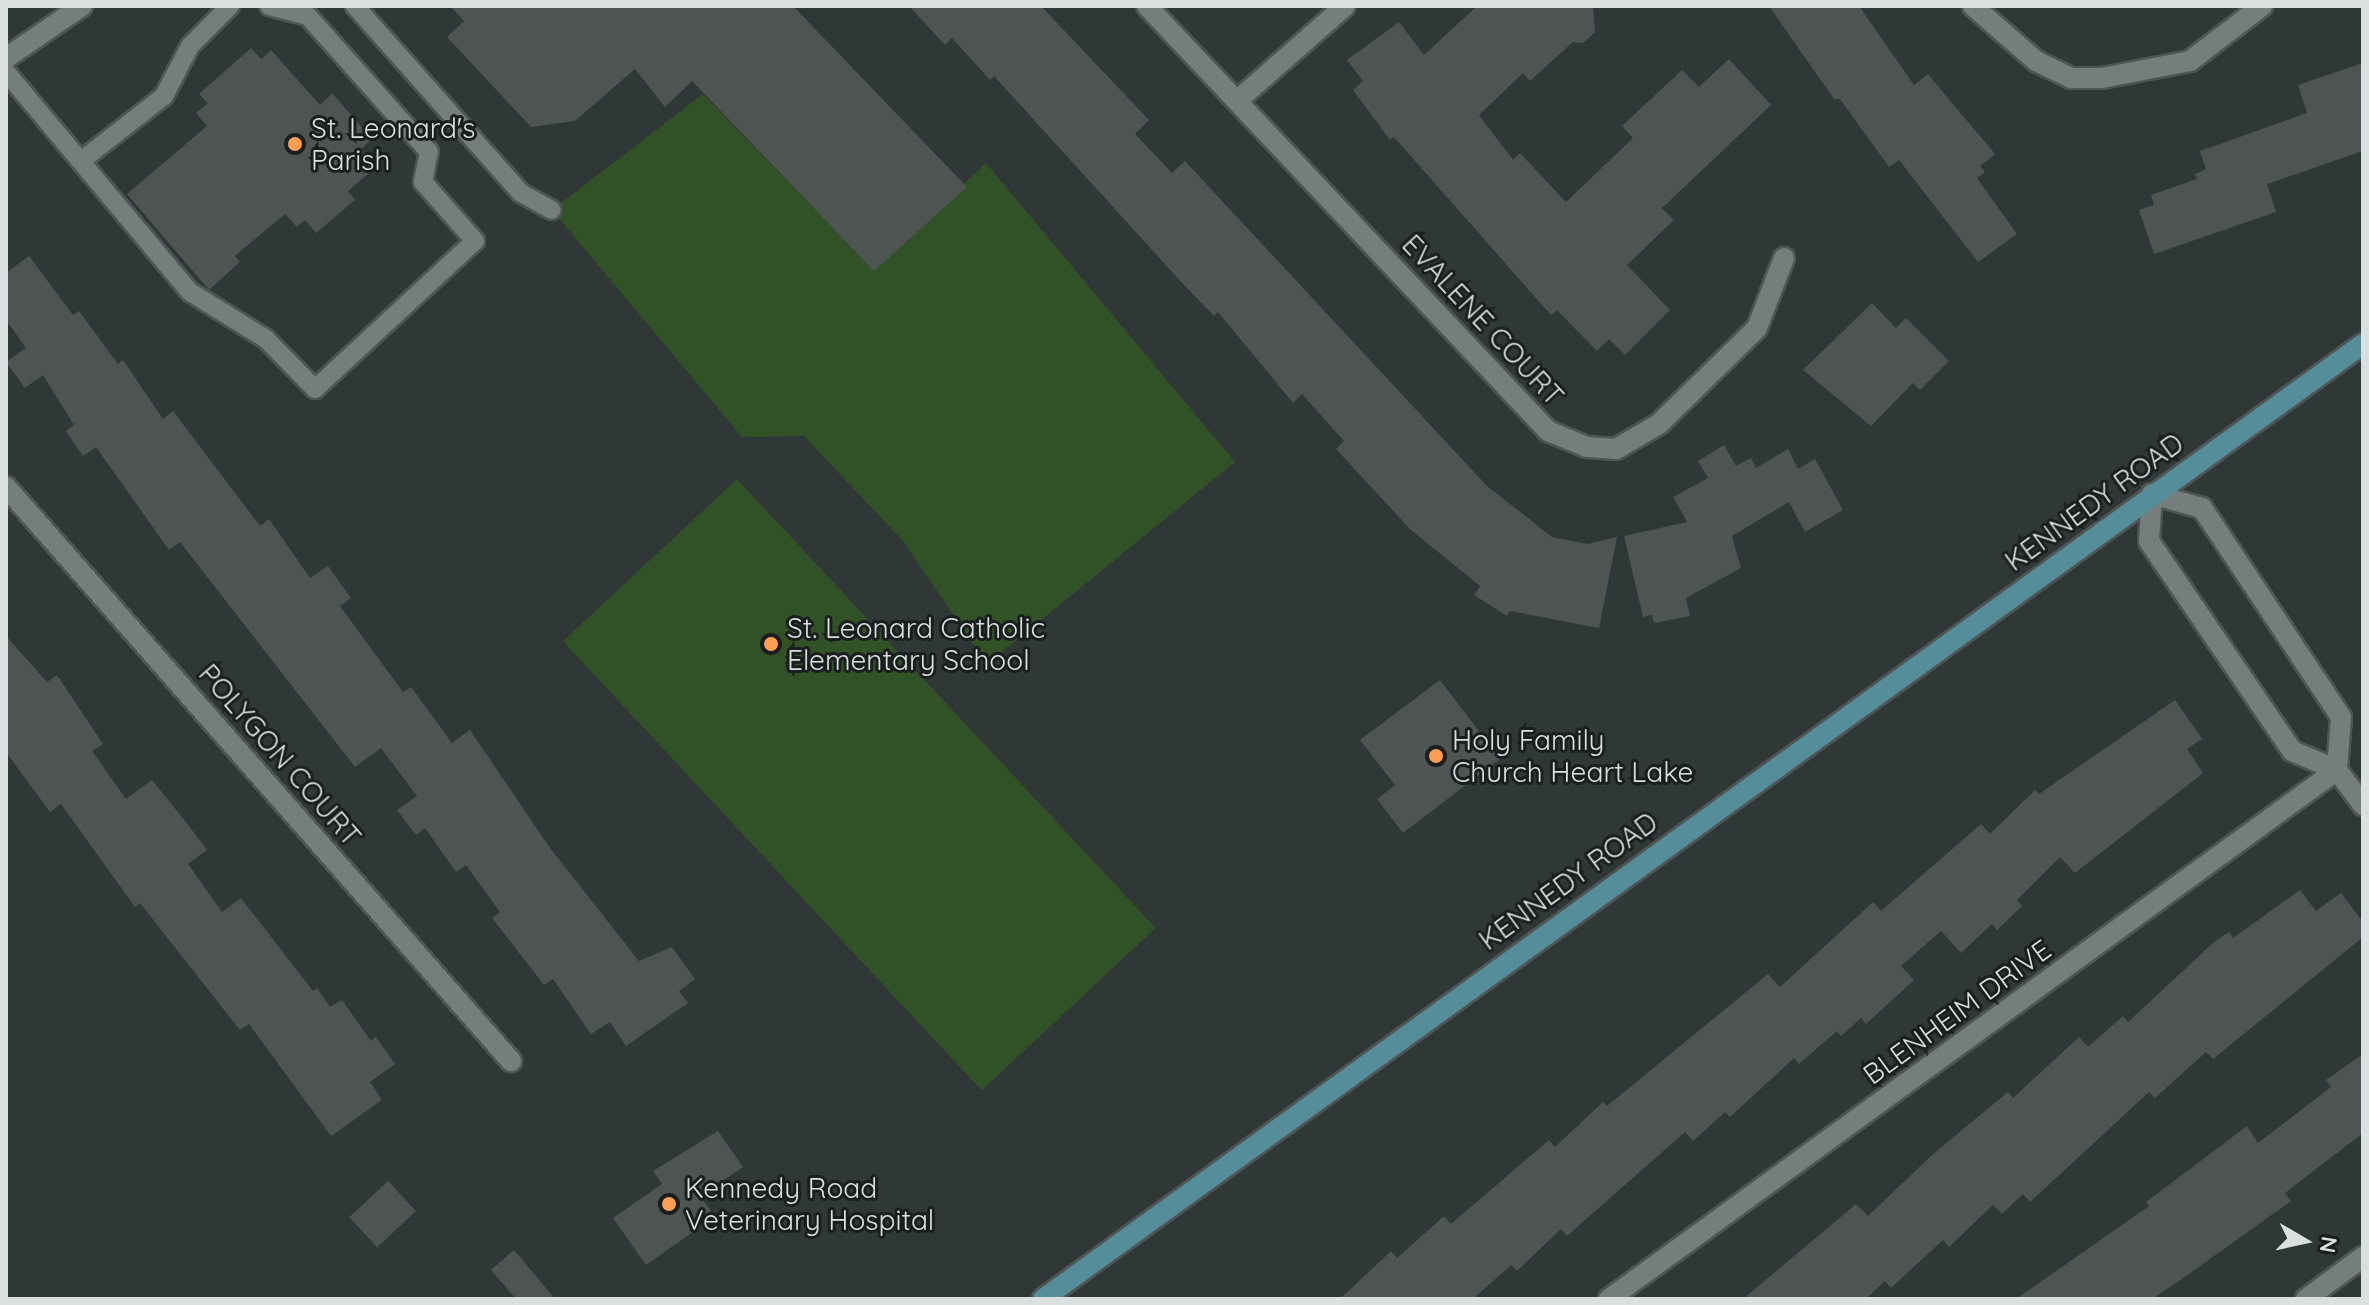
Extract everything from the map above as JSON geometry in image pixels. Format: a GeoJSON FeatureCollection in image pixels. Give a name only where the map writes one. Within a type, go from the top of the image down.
{"type":"FeatureCollection","features":[{"type":"Feature","properties":{"kind":"main road","name":"KENNEDY ROAD"},"geometry":{"type":"LineString","coordinates":[[1043,1299],[2363,344]]}},
{"type":"Feature","properties":{"kind":"street"},"geometry":{"type":"LineString","coordinates":[[6,58],[82,6]]}},
{"type":"Feature","properties":{"kind":"street","name":"EVALENE COURT"},"geometry":{"type":"LineString","coordinates":[[1147,6],[1548,431],[1587,447],[1616,449],[1659,424],[1757,328],[1784,258]]}},
{"type":"Feature","properties":{"kind":"street"},"geometry":{"type":"LineString","coordinates":[[1238,100],[1345,6]]}},
{"type":"Feature","properties":{"kind":"street"},"geometry":{"type":"LineString","coordinates":[[1973,6],[2036,61],[2071,78],[2102,78],[2190,61],[2262,6]]}},
{"type":"Feature","properties":{"kind":"street","name":"POLYGON COURT"},"geometry":{"type":"LineString","coordinates":[[6,487],[511,1061]]}},
{"type":"Feature","properties":{"kind":"street"},"geometry":{"type":"LineString","coordinates":[[2337,770],[2341,717],[2202,508],[2152,494],[2149,541],[2292,751],[2337,770],[2363,805]]}},
{"type":"Feature","properties":{"kind":"street","name":"BLENHEIM DRIVE"},"geometry":{"type":"LineString","coordinates":[[1609,1299],[2337,770]]}},
{"type":"Feature","properties":{"kind":"street"},"geometry":{"type":"LineString","coordinates":[[2306,1299],[2363,1257]]}},
{"type":"Feature","properties":{"kind":"lane"},"geometry":{"type":"LineString","coordinates":[[81,161],[164,96],[190,46],[230,6]]}},
{"type":"Feature","properties":{"kind":"lane"},"geometry":{"type":"LineString","coordinates":[[6,72],[190,292],[266,339],[315,389],[475,241],[423,182],[429,152],[308,16],[269,6]]}},
{"type":"Feature","properties":{"kind":"lane"},"geometry":{"type":"LineString","coordinates":[[355,6],[521,193],[552,210]]}},
{"type":"Feature","properties":{"kind":"green space"},"geometry":{"type":"Polygon","coordinates":[[[703,94],[874,270],[986,163],[1235,462],[987,664],[903,541],[804,436],[742,437],[552,210],[703,94]]]}},
{"type":"Feature","properties":{"kind":"green space"},"geometry":{"type":"Polygon","coordinates":[[[737,479],[1156,928],[982,1090],[563,641],[737,479]]]}},
{"type":"Feature","properties":{"kind":"building"},"geometry":{"type":"Polygon","coordinates":[[[450,6],[793,6],[967,187],[874,271],[692,81],[665,107],[635,69],[575,121],[531,127],[447,37],[464,21],[450,6]]]}},
{"type":"Feature","properties":{"kind":"building"},"geometry":{"type":"Polygon","coordinates":[[[909,6],[1041,6],[1149,120],[1135,134],[1172,173],[1185,161],[1487,486],[1552,537],[1588,544],[1617,537],[1599,628],[1510,611],[1507,616],[1474,595],[1480,586],[1410,529],[1336,449],[1344,441],[1302,394],[1293,403],[1218,312],[1214,316],[1183,284],[994,76],[990,80],[952,38],[945,45],[909,6]]]}},
{"type":"Feature","properties":{"kind":"building"},"geometry":{"type":"Polygon","coordinates":[[[1477,6],[1593,6],[1595,32],[1583,43],[1573,42],[1530,81],[1523,73],[1479,115],[1513,160],[1520,153],[1566,202],[1633,138],[1622,126],[1682,70],[1699,87],[1729,59],[1771,105],[1662,208],[1674,220],[1627,265],[1670,310],[1625,355],[1609,339],[1597,351],[1557,310],[1551,315],[1394,137],[1390,140],[1353,90],[1363,81],[1347,60],[1399,22],[1424,55],[1477,6]]]}},
{"type":"Feature","properties":{"kind":"building"},"geometry":{"type":"Polygon","coordinates":[[[1769,6],[1859,6],[1914,85],[1928,74],[1995,154],[1980,166],[1985,172],[1977,178],[2017,234],[1978,262],[1899,160],[1889,167],[1840,99],[1834,99],[1769,6]]]}},
{"type":"Feature","properties":{"kind":"building","name":"St. Leonard's Parish"},"geometry":{"type":"Polygon","coordinates":[[[251,48],[261,59],[271,50],[320,105],[332,93],[372,139],[361,149],[376,167],[348,191],[355,200],[316,233],[305,220],[297,227],[285,214],[235,256],[240,262],[209,290],[127,194],[207,126],[196,113],[208,103],[199,94],[251,48]]]}},
{"type":"Feature","properties":{"kind":"building"},"geometry":{"type":"Polygon","coordinates":[[[2363,63],[2363,151],[2267,184],[2276,212],[2154,254],[2139,210],[2154,205],[2151,195],[2197,179],[2195,174],[2206,169],[2200,151],[2307,113],[2298,85],[2363,63]]]}},
{"type":"Feature","properties":{"kind":"building"},"geometry":{"type":"Polygon","coordinates":[[[29,256],[73,315],[79,311],[118,364],[123,360],[163,419],[173,411],[260,526],[269,519],[310,578],[328,566],[351,598],[340,606],[403,692],[411,687],[452,743],[470,730],[550,848],[639,961],[672,947],[695,979],[679,991],[688,1003],[626,1046],[610,1022],[591,1034],[553,979],[544,985],[492,918],[500,912],[466,865],[456,872],[425,828],[416,835],[397,810],[417,796],[381,748],[355,767],[180,542],[169,550],[96,447],[83,456],[66,431],[74,425],[43,375],[25,388],[6,362],[26,348],[6,320],[6,273],[29,256]]]}},
{"type":"Feature","properties":{"kind":"building"},"geometry":{"type":"Polygon","coordinates":[[[1872,303],[1896,328],[1906,318],[1949,361],[1920,390],[1913,383],[1871,426],[1803,370],[1872,303]]]}},
{"type":"Feature","properties":{"kind":"building"},"geometry":{"type":"Polygon","coordinates":[[[1724,445],[1736,466],[1751,458],[1756,468],[1788,449],[1798,469],[1815,459],[1843,510],[1805,532],[1789,502],[1732,536],[1741,568],[1686,598],[1690,616],[1654,623],[1652,615],[1643,617],[1624,536],[1687,522],[1673,497],[1708,478],[1698,461],[1724,445]]]}},
{"type":"Feature","properties":{"kind":"building"},"geometry":{"type":"Polygon","coordinates":[[[6,636],[47,682],[57,675],[103,744],[92,751],[126,799],[152,780],[186,822],[207,850],[188,864],[222,912],[241,898],[313,991],[317,988],[330,1007],[342,1000],[371,1041],[376,1037],[395,1064],[370,1082],[382,1100],[331,1136],[249,1024],[240,1030],[140,903],[135,907],[61,804],[50,812],[6,752],[6,636]]]}},
{"type":"Feature","properties":{"kind":"building","name":"Holy Family Church Heart Lake"},"geometry":{"type":"Polygon","coordinates":[[[1440,680],[1500,759],[1403,833],[1377,799],[1395,785],[1360,740],[1440,680]]]}},
{"type":"Feature","properties":{"kind":"building"},"geometry":{"type":"Polygon","coordinates":[[[2175,700],[2202,739],[2187,749],[2203,773],[2075,873],[2060,857],[2017,900],[2022,906],[1997,930],[1992,924],[1961,953],[1941,931],[1901,966],[1914,980],[1866,1024],[1861,1018],[1841,1036],[1837,1031],[1799,1064],[1794,1058],[1730,1117],[1725,1112],[1693,1141],[1685,1132],[1567,1236],[1561,1229],[1517,1271],[1511,1265],[1473,1299],[1340,1299],[1391,1251],[1397,1258],[1444,1216],[1451,1224],[1549,1140],[1555,1147],[1603,1102],[1607,1106],[1768,974],[1780,987],[1873,902],[1881,911],[1981,824],[1990,834],[2035,790],[2039,794],[2175,700]]]}},
{"type":"Feature","properties":{"kind":"building"},"geometry":{"type":"Polygon","coordinates":[[[2300,890],[2316,911],[2341,893],[2363,922],[2363,937],[2213,1059],[2206,1052],[2155,1098],[2149,1092],[2030,1202],[2023,1194],[2002,1214],[1993,1205],[1949,1247],[1943,1240],[1891,1288],[1885,1281],[1866,1299],[1743,1299],[1856,1204],[1868,1216],[1932,1155],[2008,1092],[2013,1098],[2079,1037],[2088,1047],[2123,1016],[2128,1022],[2214,942],[2229,932],[2233,938],[2300,890]]]}},
{"type":"Feature","properties":{"kind":"building"},"geometry":{"type":"Polygon","coordinates":[[[2363,1054],[2363,1133],[2285,1193],[2291,1201],[2182,1279],[2152,1299],[2016,1299],[2149,1206],[2146,1202],[2247,1126],[2258,1143],[2331,1087],[2326,1080],[2363,1054]]]}},
{"type":"Feature","properties":{"kind":"building","name":"Kennedy Road Veterinary Hospital"},"geometry":{"type":"Polygon","coordinates":[[[718,1131],[743,1167],[700,1196],[711,1211],[689,1227],[693,1232],[646,1265],[613,1218],[662,1184],[653,1171],[718,1131]]]}},
{"type":"Feature","properties":{"kind":"building"},"geometry":{"type":"Polygon","coordinates":[[[388,1181],[416,1211],[377,1247],[349,1217],[388,1181]]]}},
{"type":"Feature","properties":{"kind":"building"},"geometry":{"type":"Polygon","coordinates":[[[514,1250],[555,1299],[516,1299],[491,1270],[514,1250]]]}},
{"type":"Feature","properties":{"kind":"place","name":"St. Leonard's Parish"},"geometry":{"type":"Point","coordinates":[295,144]}},
{"type":"Feature","properties":{"kind":"place","name":"St. Leonard Catholic Elementary School"},"geometry":{"type":"Point","coordinates":[771,644]}},
{"type":"Feature","properties":{"kind":"place","name":"Holy Family Church Heart Lake"},"geometry":{"type":"Point","coordinates":[1436,756]}},
{"type":"Feature","properties":{"kind":"place","name":"Kennedy Road Veterinary Hospital"},"geometry":{"type":"Point","coordinates":[669,1204]}}]}
